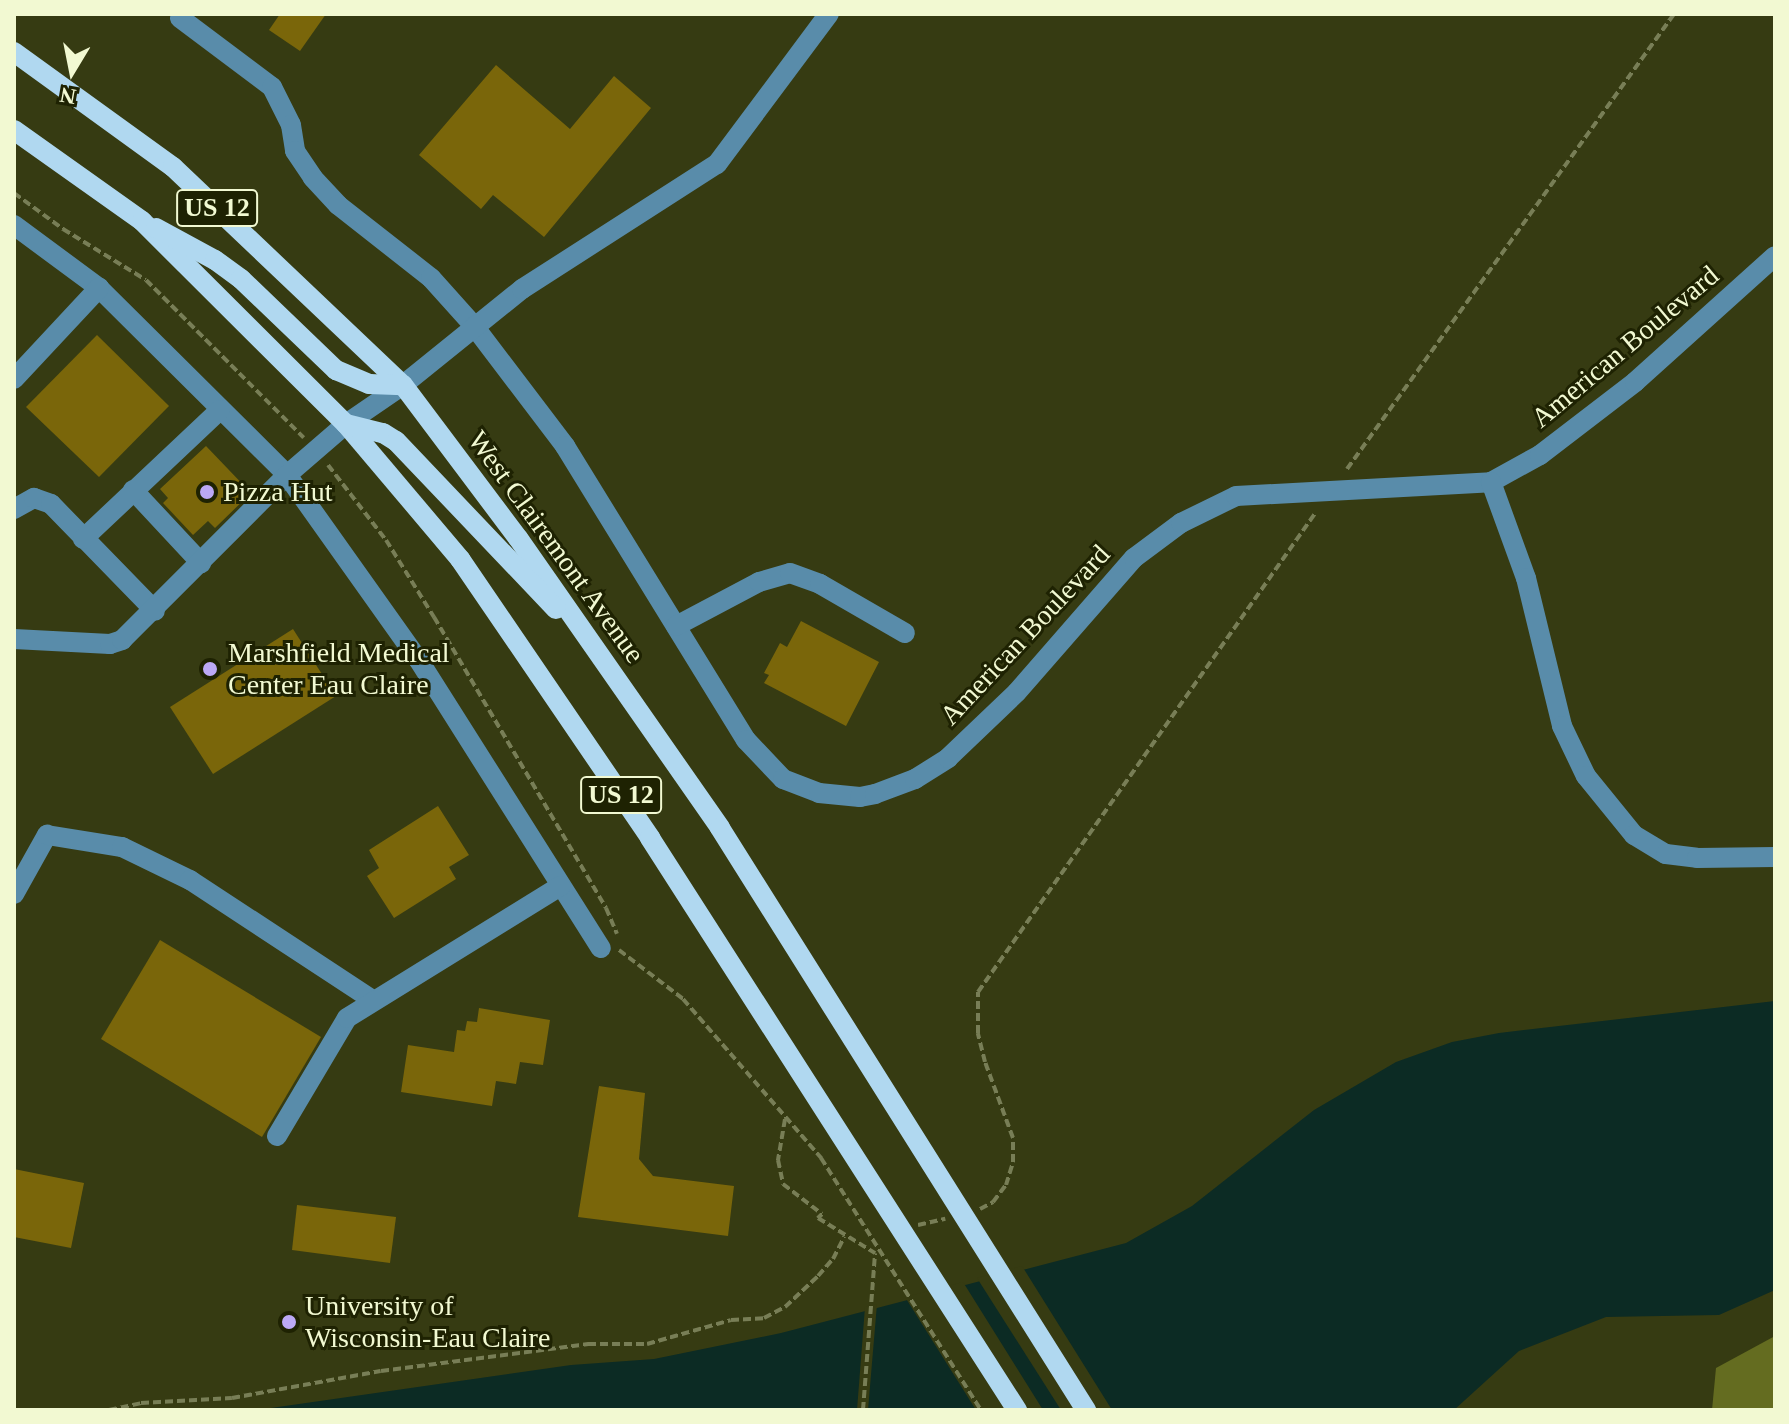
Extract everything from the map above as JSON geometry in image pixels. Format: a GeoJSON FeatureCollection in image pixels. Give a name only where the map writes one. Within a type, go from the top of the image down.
{"type":"FeatureCollection","features":[{"type":"Feature","properties":{"kind":"main road","name":"West Clairemont Avenue"},"geometry":{"type":"LineString","coordinates":[[14,52],[173,167],[403,385],[593,645],[720,828],[1086,1410]]}},
{"type":"Feature","properties":{"kind":"main road","name":"US 12"},"geometry":{"type":"LineString","coordinates":[[14,130],[142,221],[346,424],[460,559],[650,838],[873,1181],[1017,1410]]}},
{"type":"Feature","properties":{"kind":"main road"},"geometry":{"type":"LineString","coordinates":[[142,221],[182,241],[241,279],[336,370],[369,384],[403,385]]}},
{"type":"Feature","properties":{"kind":"main road"},"geometry":{"type":"LineString","coordinates":[[346,424],[383,433],[396,441],[435,486],[593,645]]}},
{"type":"Feature","properties":{"kind":"street"},"geometry":{"type":"LineString","coordinates":[[14,639],[110,644],[122,640],[155,611],[287,475],[346,424],[403,385],[522,289],[717,164],[829,14]]}},
{"type":"Feature","properties":{"kind":"street","name":"American Boulevard"},"geometry":{"type":"LineString","coordinates":[[180,18],[272,87],[291,125],[295,151],[313,178],[338,205],[431,278],[474,326],[565,446],[746,740],[773,771],[800,787],[860,797],[895,789],[948,758],[1017,692],[1134,558],[1181,523],[1236,496],[1491,482],[1540,455],[1635,382],[1775,256]]}},
{"type":"Feature","properties":{"kind":"street"},"geometry":{"type":"LineString","coordinates":[[14,225],[99,288],[287,475],[418,659],[561,886],[610,949]]}},
{"type":"Feature","properties":{"kind":"street"},"geometry":{"type":"LineString","coordinates":[[14,379],[99,288]]}},
{"type":"Feature","properties":{"kind":"street"},"geometry":{"type":"LineString","coordinates":[[83,539],[220,410]]}},
{"type":"Feature","properties":{"kind":"street"},"geometry":{"type":"LineString","coordinates":[[1491,482],[1526,578],[1562,726],[1586,776],[1634,835],[1666,854],[1775,857]]}},
{"type":"Feature","properties":{"kind":"street"},"geometry":{"type":"LineString","coordinates":[[133,490],[201,563]]}},
{"type":"Feature","properties":{"kind":"street"},"geometry":{"type":"LineString","coordinates":[[14,509],[34,498],[51,504],[155,611]]}},
{"type":"Feature","properties":{"kind":"street"},"geometry":{"type":"LineString","coordinates":[[676,626],[759,582],[790,573],[820,584],[905,633]]}},
{"type":"Feature","properties":{"kind":"street"},"geometry":{"type":"LineString","coordinates":[[14,894],[47,835],[122,847],[190,880],[373,1000]]}},
{"type":"Feature","properties":{"kind":"street"},"geometry":{"type":"LineString","coordinates":[[277,1136],[338,1029],[373,1000],[561,886]]}},
{"type":"Feature","properties":{"kind":"path"},"geometry":{"type":"LineString","coordinates":[[610,949],[683,999],[840,1185],[981,1410]]}},
{"type":"Feature","properties":{"kind":"path"},"geometry":{"type":"LineString","coordinates":[[973,1213],[993,1202],[1006,1185],[1013,1162],[1013,1138],[985,1062],[978,1033],[978,992]]}},
{"type":"Feature","properties":{"kind":"path"},"geometry":{"type":"LineString","coordinates":[[785,1119],[778,1172],[792,1193],[844,1237],[875,1253]]}},
{"type":"Feature","properties":{"kind":"path"},"geometry":{"type":"LineString","coordinates":[[915,1225],[959,1216]]}},
{"type":"Feature","properties":{"kind":"path"},"geometry":{"type":"LineString","coordinates":[[109,1410],[141,1403],[232,1398],[381,1371],[588,1344],[647,1344],[731,1320],[764,1318],[785,1307],[818,1276],[833,1259],[844,1237]]}},
{"type":"Feature","properties":{"kind":"path"},"geometry":{"type":"LineString","coordinates":[[863,1410],[875,1253],[881,1245]]}},
{"type":"Feature","properties":{"kind":"green space"},"geometry":{"type":"Polygon","coordinates":[[[1775,1336],[1775,1410],[1712,1410],[1716,1368],[1775,1336]]]}},
{"type":"Feature","properties":{"kind":"water"},"geometry":{"type":"Polygon","coordinates":[[[1775,1001],[1775,1290],[1719,1315],[1606,1317],[1519,1351],[1454,1410],[158,1410],[271,1408],[571,1365],[654,1359],[781,1333],[1126,1243],[1192,1206],[1314,1110],[1396,1062],[1452,1042],[1499,1033],[1775,1001]]]}},
{"type":"Feature","properties":{"kind":"pier"},"geometry":{"type":"Polygon","coordinates":[[[1022,1266],[1112,1410],[1061,1410],[977,1278],[1022,1266]]]}},
{"type":"Feature","properties":{"kind":"pier"},"geometry":{"type":"Polygon","coordinates":[[[963,1282],[1043,1410],[976,1410],[905,1297],[963,1282]]]}},
{"type":"Feature","properties":{"kind":"pier"},"geometry":{"type":"Polygon","coordinates":[[[877,1304],[868,1410],[857,1410],[865,1307],[877,1304]]]}},
{"type":"Feature","properties":{"kind":"building"},"geometry":{"type":"Polygon","coordinates":[[[280,14],[326,14],[300,51],[269,30],[280,14]]]}},
{"type":"Feature","properties":{"kind":"building"},"geometry":{"type":"Polygon","coordinates":[[[496,65],[570,129],[614,76],[651,108],[544,237],[493,195],[481,209],[419,155],[496,65]]]}},
{"type":"Feature","properties":{"kind":"building"},"geometry":{"type":"Polygon","coordinates":[[[97,335],[169,406],[99,477],[26,407],[97,335]]]}},
{"type":"Feature","properties":{"kind":"building","name":"Pizza Hut"},"geometry":{"type":"Polygon","coordinates":[[[206,446],[251,493],[215,528],[208,521],[193,535],[163,503],[168,498],[160,489],[206,446]]]}},
{"type":"Feature","properties":{"kind":"building"},"geometry":{"type":"Polygon","coordinates":[[[801,621],[879,662],[846,726],[764,683],[769,675],[764,673],[780,643],[787,647],[801,621]]]}},
{"type":"Feature","properties":{"kind":"building"},"geometry":{"type":"Polygon","coordinates":[[[293,629],[336,696],[213,774],[170,707],[293,629]]]}},
{"type":"Feature","properties":{"kind":"building"},"geometry":{"type":"Polygon","coordinates":[[[438,806],[469,855],[449,867],[456,879],[394,918],[367,876],[379,868],[369,850],[438,806]]]}},
{"type":"Feature","properties":{"kind":"building"},"geometry":{"type":"Polygon","coordinates":[[[160,940],[321,1037],[262,1137],[101,1039],[160,940]]]}},
{"type":"Feature","properties":{"kind":"building"},"geometry":{"type":"Polygon","coordinates":[[[479,1008],[550,1020],[543,1065],[520,1062],[516,1084],[496,1081],[492,1106],[401,1092],[408,1045],[454,1052],[457,1030],[465,1031],[467,1021],[477,1022],[479,1008]]]}},
{"type":"Feature","properties":{"kind":"building"},"geometry":{"type":"Polygon","coordinates":[[[599,1086],[645,1093],[639,1159],[653,1176],[734,1186],[728,1236],[578,1217],[599,1086]]]}},
{"type":"Feature","properties":{"kind":"building"},"geometry":{"type":"Polygon","coordinates":[[[14,1169],[84,1183],[71,1248],[14,1237],[14,1169]]]}},
{"type":"Feature","properties":{"kind":"building"},"geometry":{"type":"Polygon","coordinates":[[[297,1205],[396,1217],[390,1263],[292,1250],[297,1205]]]}},
{"type":"Feature","properties":{"kind":"place","name":"Pizza Hut"},"geometry":{"type":"Point","coordinates":[207,492]}},
{"type":"Feature","properties":{"kind":"place","name":"Marshfield Medical Center Eau Claire"},"geometry":{"type":"Point","coordinates":[210,669]}},
{"type":"Feature","properties":{"kind":"place","name":"University of Wisconsin-Eau Claire"},"geometry":{"type":"Point","coordinates":[289,1322]}}]}
